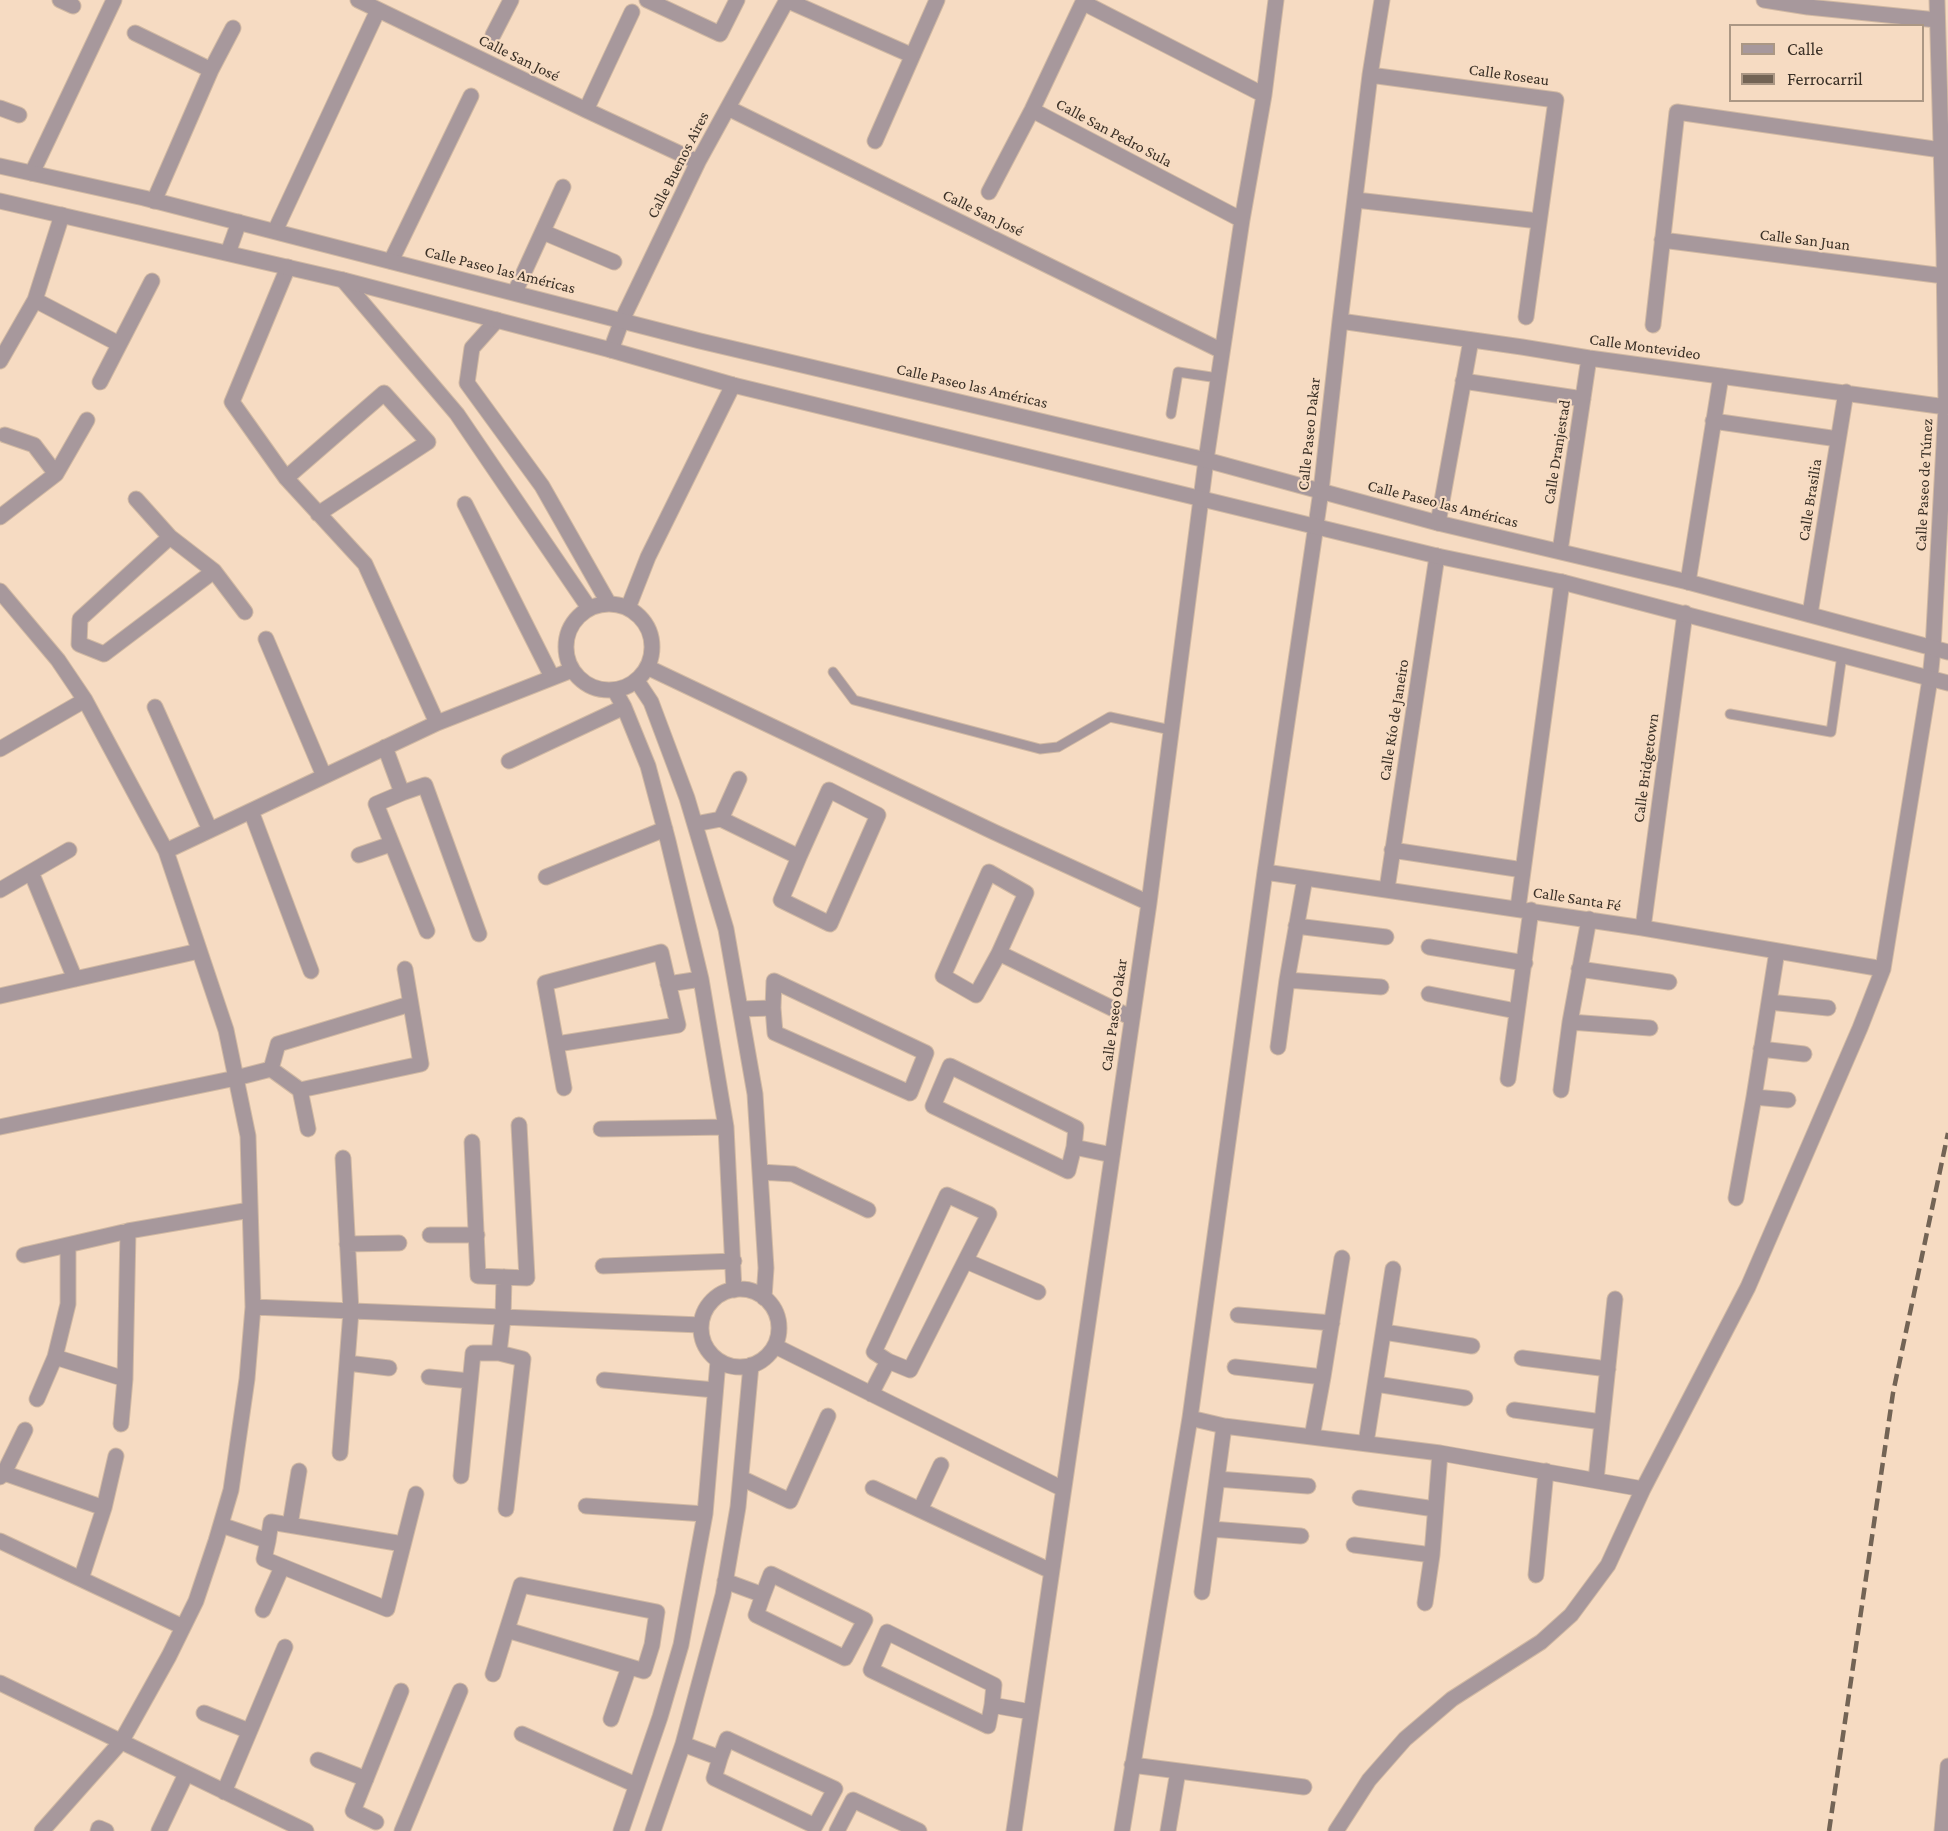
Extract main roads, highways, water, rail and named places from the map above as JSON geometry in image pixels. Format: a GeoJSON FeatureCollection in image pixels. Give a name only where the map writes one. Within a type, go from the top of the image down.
{"type":"FeatureCollection","features":[{"type":"Feature","properties":{"kind":"railway"},"geometry":{"type":"LineString","coordinates":[[1829,1831],[1893,1393],[1948,1133]]}}]}
